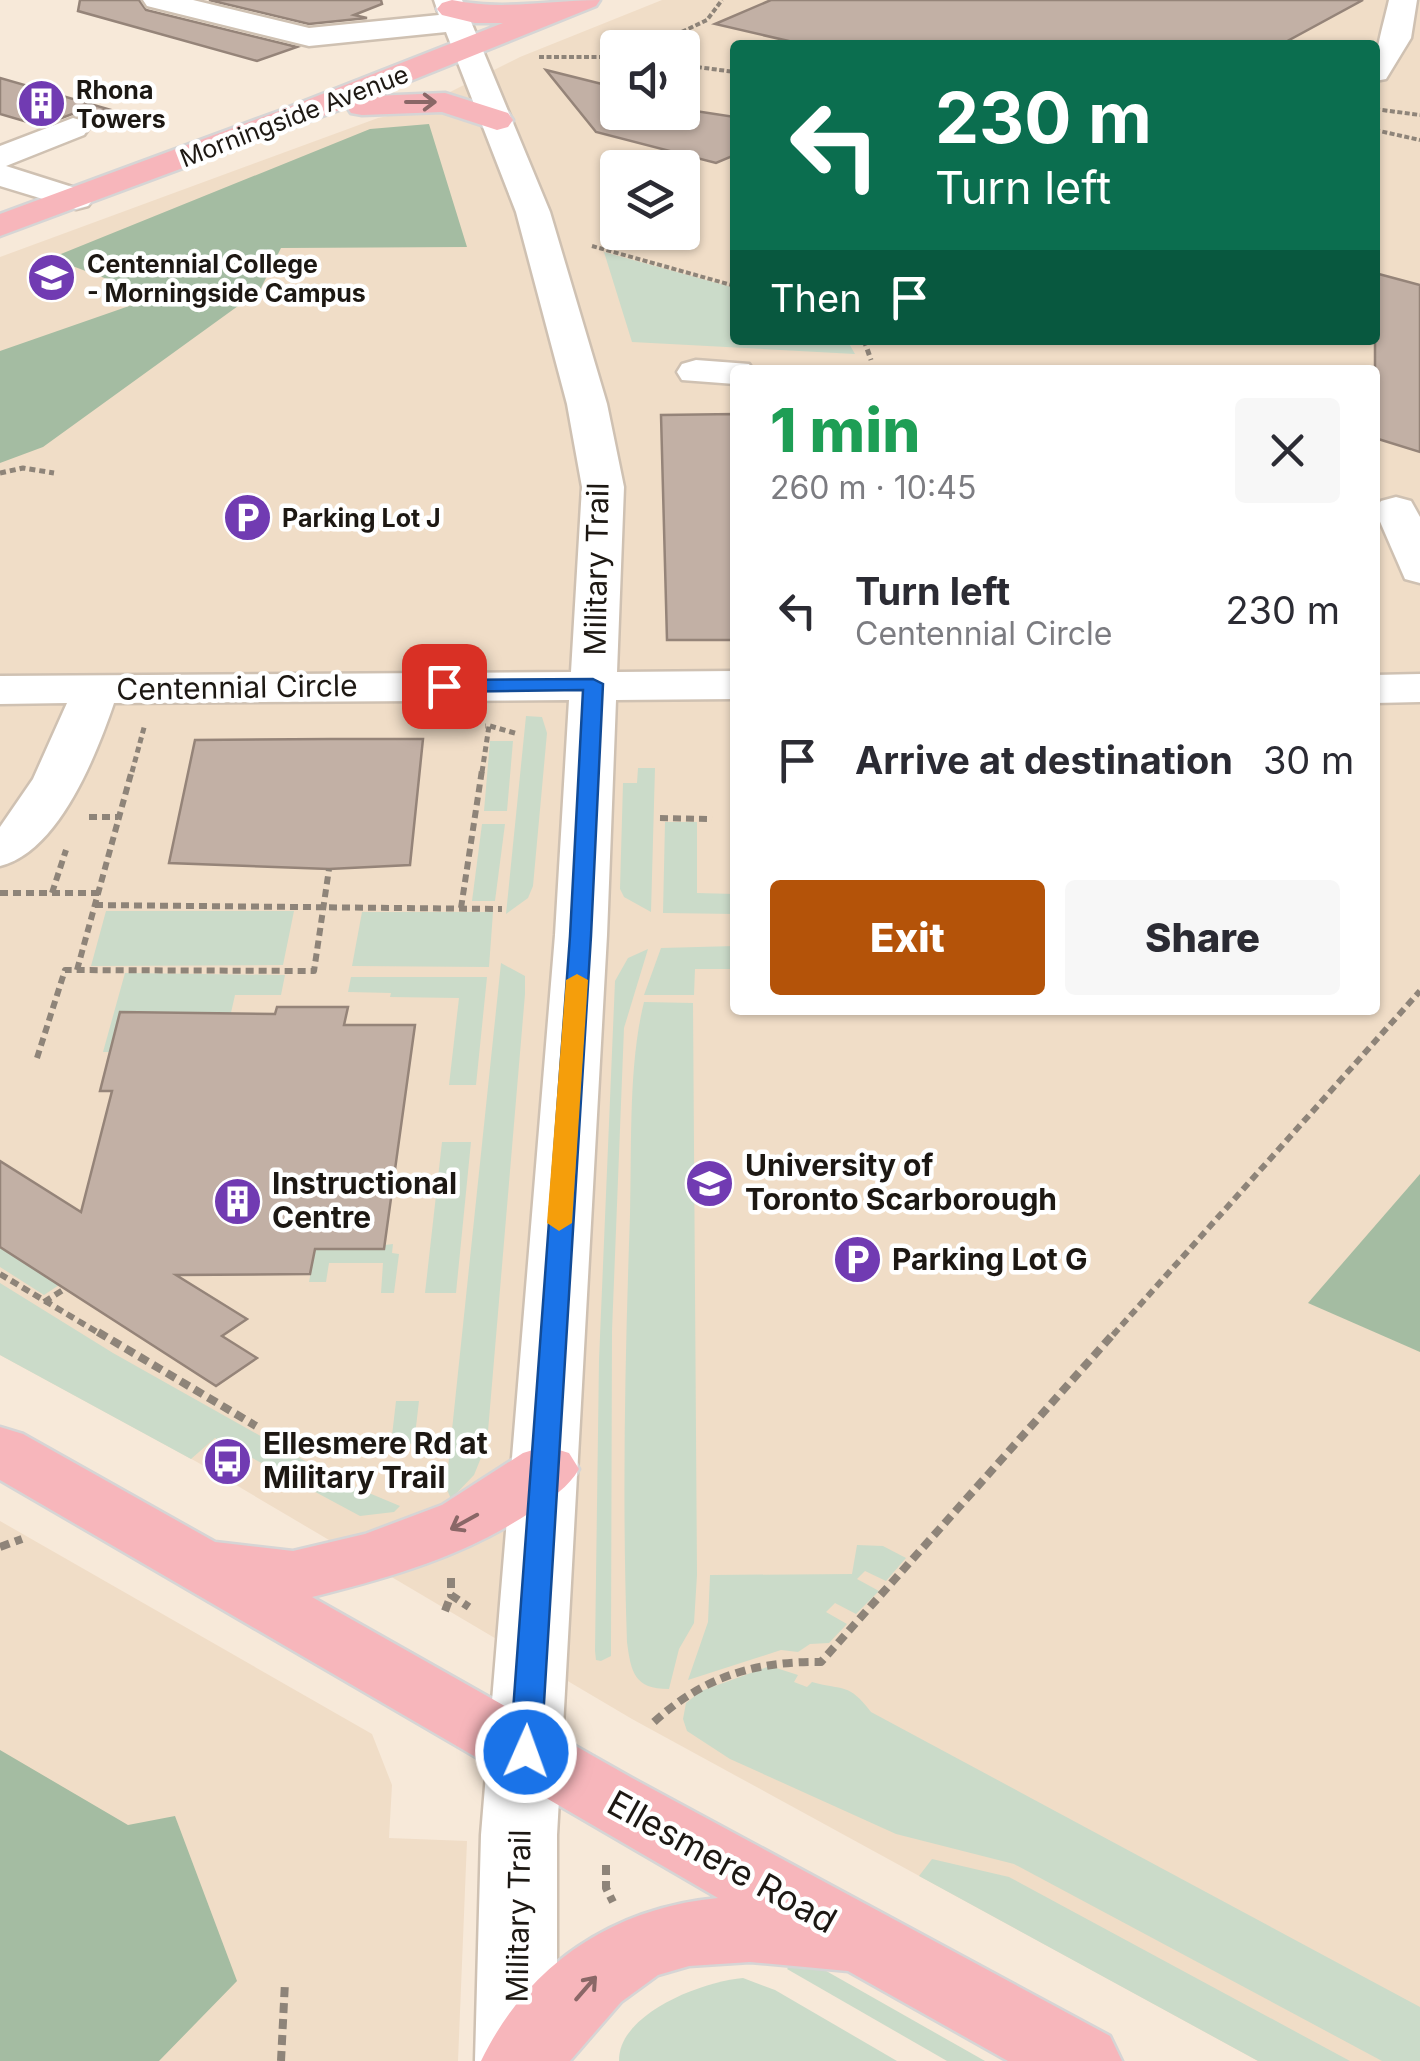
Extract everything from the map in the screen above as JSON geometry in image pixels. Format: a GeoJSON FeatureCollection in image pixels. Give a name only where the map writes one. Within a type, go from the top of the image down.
{"type":"FeatureCollection","features":[{"type":"Feature","properties":{"kind":"main road","name":"Morningside Avenue"},"geometry":{"type":"LineString","coordinates":[[0,226],[290,118],[455,20],[572,6]]}},
{"type":"Feature","properties":{"kind":"main road"},"geometry":{"type":"LineString","coordinates":[[455,20],[572,6]]}},
{"type":"Feature","properties":{"kind":"main road"},"geometry":{"type":"LineString","coordinates":[[290,118],[421,101],[466,107],[498,120]]}},
{"type":"Feature","properties":{"kind":"main road","name":"Ellesmere Road"},"geometry":{"type":"LineString","coordinates":[[0,1450],[526,1752],[1081,2061]]}},
{"type":"Feature","properties":{"kind":"main road"},"geometry":{"type":"LineString","coordinates":[[194,1560],[293,1576],[377,1556],[466,1522],[546,1468]]}},
{"type":"Feature","properties":{"kind":"main road"},"geometry":{"type":"LineString","coordinates":[[519,2061],[601,1971],[630,1951],[660,1940],[688,1931],[730,1929],[871,1944]]}},
{"type":"Feature","properties":{"kind":"street"},"geometry":{"type":"LineString","coordinates":[[157,0],[310,37],[455,20]]}},
{"type":"Feature","properties":{"kind":"street"},"geometry":{"type":"LineString","coordinates":[[1380,64],[1396,38],[1403,0]]}},
{"type":"Feature","properties":{"kind":"street","name":"Military Trail"},"geometry":{"type":"LineString","coordinates":[[455,20],[533,212],[587,404],[603,487],[546,1468],[530,1644],[519,1835],[519,2061]]}},
{"type":"Feature","properties":{"kind":"street"},"geometry":{"type":"LineString","coordinates":[[0,158],[16,140],[72,128]]}},
{"type":"Feature","properties":{"kind":"street"},"geometry":{"type":"LineString","coordinates":[[0,175],[76,200]]}},
{"type":"Feature","properties":{"kind":"street"},"geometry":{"type":"LineString","coordinates":[[696,372],[730,372]]}},
{"type":"Feature","properties":{"kind":"street","name":"Centennial Circle"},"geometry":{"type":"LineString","coordinates":[[0,690],[730,686]]}},
{"type":"Feature","properties":{"kind":"street"},"geometry":{"type":"LineString","coordinates":[[1380,689],[1420,688]]}},
{"type":"Feature","properties":{"kind":"street"},"geometry":{"type":"LineString","coordinates":[[0,851],[10,848],[36,816],[89,714],[94,690]]}},
{"type":"Feature","properties":{"kind":"path"},"geometry":{"type":"LineString","coordinates":[[686,30],[707,20],[722,0]]}},
{"type":"Feature","properties":{"kind":"path"},"geometry":{"type":"LineString","coordinates":[[539,57],[600,57]]}},
{"type":"Feature","properties":{"kind":"path"},"geometry":{"type":"LineString","coordinates":[[700,67],[730,71]]}},
{"type":"Feature","properties":{"kind":"path"},"geometry":{"type":"LineString","coordinates":[[1380,110],[1420,115]]}},
{"type":"Feature","properties":{"kind":"path"},"geometry":{"type":"LineString","coordinates":[[1380,131],[1420,140]]}},
{"type":"Feature","properties":{"kind":"path"},"geometry":{"type":"LineString","coordinates":[[592,246],[730,285]]}},
{"type":"Feature","properties":{"kind":"path"},"geometry":{"type":"LineString","coordinates":[[866,345],[870,360]]}},
{"type":"Feature","properties":{"kind":"path"},"geometry":{"type":"LineString","coordinates":[[0,473],[23,468],[54,473]]}},
{"type":"Feature","properties":{"kind":"path"},"geometry":{"type":"LineString","coordinates":[[77,970],[147,713]]}},
{"type":"Feature","properties":{"kind":"path"},"geometry":{"type":"LineString","coordinates":[[470,726],[489,726],[518,734]]}},
{"type":"Feature","properties":{"kind":"path"},"geometry":{"type":"LineString","coordinates":[[461,908],[489,726]]}},
{"type":"Feature","properties":{"kind":"path"},"geometry":{"type":"LineString","coordinates":[[144,729],[163,729]]}},
{"type":"Feature","properties":{"kind":"path"},"geometry":{"type":"LineString","coordinates":[[660,818],[712,819]]}},
{"type":"Feature","properties":{"kind":"path"},"geometry":{"type":"LineString","coordinates":[[38,1058],[65,970],[314,970],[330,869]]}},
{"type":"Feature","properties":{"kind":"path"},"geometry":{"type":"LineString","coordinates":[[0,893],[99,893]]}},
{"type":"Feature","properties":{"kind":"path"},"geometry":{"type":"LineString","coordinates":[[95,905],[502,908]]}},
{"type":"Feature","properties":{"kind":"path"},"geometry":{"type":"LineString","coordinates":[[654,1722],[678,1698],[696,1687],[767,1661],[822,1662],[1420,991]]}},
{"type":"Feature","properties":{"kind":"path"},"geometry":{"type":"LineString","coordinates":[[0,1274],[256,1426]]}},
{"type":"Feature","properties":{"kind":"path"},"geometry":{"type":"LineString","coordinates":[[44,1302],[63,1290]]}},
{"type":"Feature","properties":{"kind":"path"},"geometry":{"type":"LineString","coordinates":[[0,1547],[22,1539]]}},
{"type":"Feature","properties":{"kind":"path"},"geometry":{"type":"LineString","coordinates":[[446,1611],[451,1595]]}},
{"type":"Feature","properties":{"kind":"path"},"geometry":{"type":"LineString","coordinates":[[606,1865],[606,1888],[619,1913]]}},
{"type":"Feature","properties":{"kind":"path"},"geometry":{"type":"LineString","coordinates":[[281,2061],[286,1982]]}},
{"type":"Feature","properties":{"kind":"shaded area","name":"University of Toronto Scarborough"},"geometry":{"type":"Polygon","coordinates":[[[662,0],[1420,0],[1420,2061],[1258,2061],[632,1719],[197,1462],[0,1355],[0,257],[378,118],[412,111],[520,57],[662,0]]]}},
{"type":"Feature","properties":{"kind":"shaded area"},"geometry":{"type":"Polygon","coordinates":[[[0,1521],[372,1734],[392,1785],[389,1838],[467,1841],[458,2061],[0,2061],[0,1521]]]}},
{"type":"Feature","properties":{"kind":"green space"},"geometry":{"type":"Polygon","coordinates":[[[429,124],[467,247],[281,248],[260,290],[43,447],[0,463],[0,351],[155,297],[51,258],[370,129],[429,124]]]}},
{"type":"Feature","properties":{"kind":"green space"},"geometry":{"type":"Polygon","coordinates":[[[604,252],[730,287],[730,345],[850,345],[855,354],[632,342],[604,252]]]}},
{"type":"Feature","properties":{"kind":"green space"},"geometry":{"type":"Polygon","coordinates":[[[526,716],[542,717],[547,733],[533,886],[528,898],[506,914],[526,716]]]}},
{"type":"Feature","properties":{"kind":"green space"},"geometry":{"type":"Polygon","coordinates":[[[490,741],[513,741],[507,811],[484,811],[490,741]]]}},
{"type":"Feature","properties":{"kind":"green space"},"geometry":{"type":"Polygon","coordinates":[[[638,768],[655,768],[651,912],[624,897],[620,889],[623,783],[637,783],[638,768]]]}},
{"type":"Feature","properties":{"kind":"green space"},"geometry":{"type":"Polygon","coordinates":[[[665,822],[697,822],[697,893],[730,894],[730,914],[663,913],[665,822]]]}},
{"type":"Feature","properties":{"kind":"green space"},"geometry":{"type":"Polygon","coordinates":[[[482,824],[505,824],[495,901],[472,901],[482,824]]]}},
{"type":"Feature","properties":{"kind":"green space"},"geometry":{"type":"Polygon","coordinates":[[[106,911],[294,911],[283,965],[91,966],[106,911]]]}},
{"type":"Feature","properties":{"kind":"green space"},"geometry":{"type":"Polygon","coordinates":[[[362,912],[493,912],[489,967],[352,966],[362,912]]]}},
{"type":"Feature","properties":{"kind":"green space"},"geometry":{"type":"Polygon","coordinates":[[[730,946],[730,969],[695,969],[694,995],[644,995],[661,948],[730,946]]]}},
{"type":"Feature","properties":{"kind":"green space"},"geometry":{"type":"Polygon","coordinates":[[[648,949],[624,1028],[612,1331],[611,1656],[601,1661],[596,1660],[595,1651],[599,1360],[615,981],[628,958],[648,949]]]}},
{"type":"Feature","properties":{"kind":"green space"},"geometry":{"type":"Polygon","coordinates":[[[501,963],[525,976],[525,994],[487,1443],[474,1475],[451,1499],[446,1487],[501,963]]]}},
{"type":"Feature","properties":{"kind":"green space"},"geometry":{"type":"Polygon","coordinates":[[[125,973],[285,975],[281,995],[235,995],[226,1035],[220,1013],[121,1012],[119,1052],[103,1052],[125,973]]]}},
{"type":"Feature","properties":{"kind":"green space"},"geometry":{"type":"Polygon","coordinates":[[[351,977],[487,977],[476,1085],[449,1085],[459,998],[348,992],[351,977]]]}},
{"type":"Feature","properties":{"kind":"green space"},"geometry":{"type":"Polygon","coordinates":[[[644,1002],[693,1003],[697,1575],[694,1623],[679,1649],[669,1689],[648,1686],[636,1677],[627,1642],[625,1428],[632,1107],[635,1053],[644,1002]]]}},
{"type":"Feature","properties":{"kind":"green space"},"geometry":{"type":"Polygon","coordinates":[[[442,1142],[471,1142],[456,1293],[425,1293],[442,1142]]]}},
{"type":"Feature","properties":{"kind":"green space"},"geometry":{"type":"Polygon","coordinates":[[[1420,1174],[1420,1352],[1308,1303],[1420,1174]]]}},
{"type":"Feature","properties":{"kind":"green space"},"geometry":{"type":"Polygon","coordinates":[[[393,1244],[392,1253],[399,1254],[394,1293],[381,1293],[383,1263],[329,1263],[326,1282],[309,1282],[315,1249],[384,1249],[385,1245],[393,1244]]]}},
{"type":"Feature","properties":{"kind":"green space"},"geometry":{"type":"Polygon","coordinates":[[[0,1247],[59,1285],[44,1295],[0,1267],[0,1247]]]}},
{"type":"Feature","properties":{"kind":"green space"},"geometry":{"type":"Polygon","coordinates":[[[0,1283],[113,1353],[273,1443],[345,1483],[400,1506],[394,1512],[360,1516],[215,1438],[191,1459],[0,1355],[0,1283]]]}},
{"type":"Feature","properties":{"kind":"green space"},"geometry":{"type":"Polygon","coordinates":[[[396,1401],[419,1401],[414,1444],[391,1444],[396,1401]]]}},
{"type":"Feature","properties":{"kind":"green space"},"geometry":{"type":"Polygon","coordinates":[[[857,1545],[883,1546],[906,1558],[886,1581],[865,1571],[857,1579],[879,1591],[856,1614],[835,1603],[826,1612],[847,1624],[829,1643],[810,1644],[798,1652],[781,1650],[688,1680],[708,1622],[710,1575],[852,1574],[857,1545]]]}},
{"type":"Feature","properties":{"kind":"green space"},"geometry":{"type":"Polygon","coordinates":[[[770,1666],[798,1675],[794,1682],[807,1687],[812,1682],[851,1692],[871,1712],[1420,2007],[1420,2061],[1382,2061],[1014,1864],[896,1834],[730,1759],[687,1731],[683,1719],[686,1703],[701,1691],[770,1666]]]}},
{"type":"Feature","properties":{"kind":"green space"},"geometry":{"type":"Polygon","coordinates":[[[0,1750],[128,1825],[175,1816],[237,1981],[159,2061],[0,2061],[0,1750]]]}},
{"type":"Feature","properties":{"kind":"green space"},"geometry":{"type":"Polygon","coordinates":[[[932,1859],[1009,1877],[1350,2061],[1258,2061],[919,1876],[932,1859]]]}},
{"type":"Feature","properties":{"kind":"green space"},"geometry":{"type":"Polygon","coordinates":[[[798,1955],[985,2061],[947,2061],[787,1969],[798,1955]]]}},
{"type":"Feature","properties":{"kind":"green space"},"geometry":{"type":"Polygon","coordinates":[[[743,1978],[775,1990],[897,2061],[619,2061],[622,2044],[648,2014],[707,1985],[743,1978]]]}},
{"type":"Feature","properties":{"kind":"building"},"geometry":{"type":"Polygon","coordinates":[[[80,0],[139,0],[146,10],[297,47],[257,61],[78,11],[80,0]]]}},
{"type":"Feature","properties":{"kind":"building"},"geometry":{"type":"Polygon","coordinates":[[[209,0],[381,0],[382,4],[354,15],[367,18],[309,24],[209,0]]]}},
{"type":"Feature","properties":{"kind":"building"},"geometry":{"type":"Polygon","coordinates":[[[771,0],[1363,0],[1289,40],[784,40],[715,24],[771,0]]]}},
{"type":"Feature","properties":{"kind":"building"},"geometry":{"type":"Polygon","coordinates":[[[546,70],[600,84],[600,130],[700,130],[700,112],[730,116],[730,157],[716,163],[700,159],[700,150],[666,150],[596,132],[546,70]]]}},
{"type":"Feature","properties":{"kind":"building","name":"Rhona Towers"},"geometry":{"type":"Polygon","coordinates":[[[0,78],[108,109],[85,117],[72,114],[41,126],[0,114],[0,78]]]}},
{"type":"Feature","properties":{"kind":"building"},"geometry":{"type":"Polygon","coordinates":[[[1380,274],[1420,285],[1420,452],[1380,440],[1380,365],[1375,365],[1375,345],[1380,345],[1380,274]]]}},
{"type":"Feature","properties":{"kind":"building"},"geometry":{"type":"Polygon","coordinates":[[[730,414],[730,640],[667,640],[661,415],[730,414]]]}},
{"type":"Feature","properties":{"kind":"building"},"geometry":{"type":"Polygon","coordinates":[[[423,739],[410,865],[329,869],[169,863],[195,740],[423,739]]]}},
{"type":"Feature","properties":{"kind":"building","name":"Instructional Centre"},"geometry":{"type":"Polygon","coordinates":[[[277,1007],[348,1007],[344,1025],[415,1025],[384,1249],[315,1249],[310,1274],[176,1275],[247,1319],[222,1336],[257,1358],[216,1386],[0,1247],[0,1161],[81,1212],[112,1091],[100,1091],[120,1012],[275,1014],[277,1007]]]}},
{"type":"Feature","properties":{"kind":"slow traffic"},"geometry":{"type":"LineString","coordinates":[[559,1223],[577,980]]}},
{"type":"Feature","properties":{"kind":"place","name":"Rhona Towers"},"geometry":{"type":"Point","coordinates":[41,104]}},
{"type":"Feature","properties":{"kind":"place","name":"Centennial College - Morningside Campus"},"geometry":{"type":"Point","coordinates":[52,278]}},
{"type":"Feature","properties":{"kind":"place","name":"Parking Lot J"},"geometry":{"type":"Point","coordinates":[247,518]}},
{"type":"Feature","properties":{"kind":"place","name":"University of Toronto Scarborough"},"geometry":{"type":"Point","coordinates":[710,1183]}},
{"type":"Feature","properties":{"kind":"place","name":"Instructional Centre"},"geometry":{"type":"Point","coordinates":[237,1201]}},
{"type":"Feature","properties":{"kind":"place","name":"Parking Lot G"},"geometry":{"type":"Point","coordinates":[857,1260]}},
{"type":"Feature","properties":{"kind":"place","name":"Ellesmere Rd at Military Trail"},"geometry":{"type":"Point","coordinates":[228,1461]}},
{"type":"Feature","properties":{"kind":"route"},"geometry":{"type":"LineString","coordinates":[[444,686],[593,684],[526,1752]]}}]}
